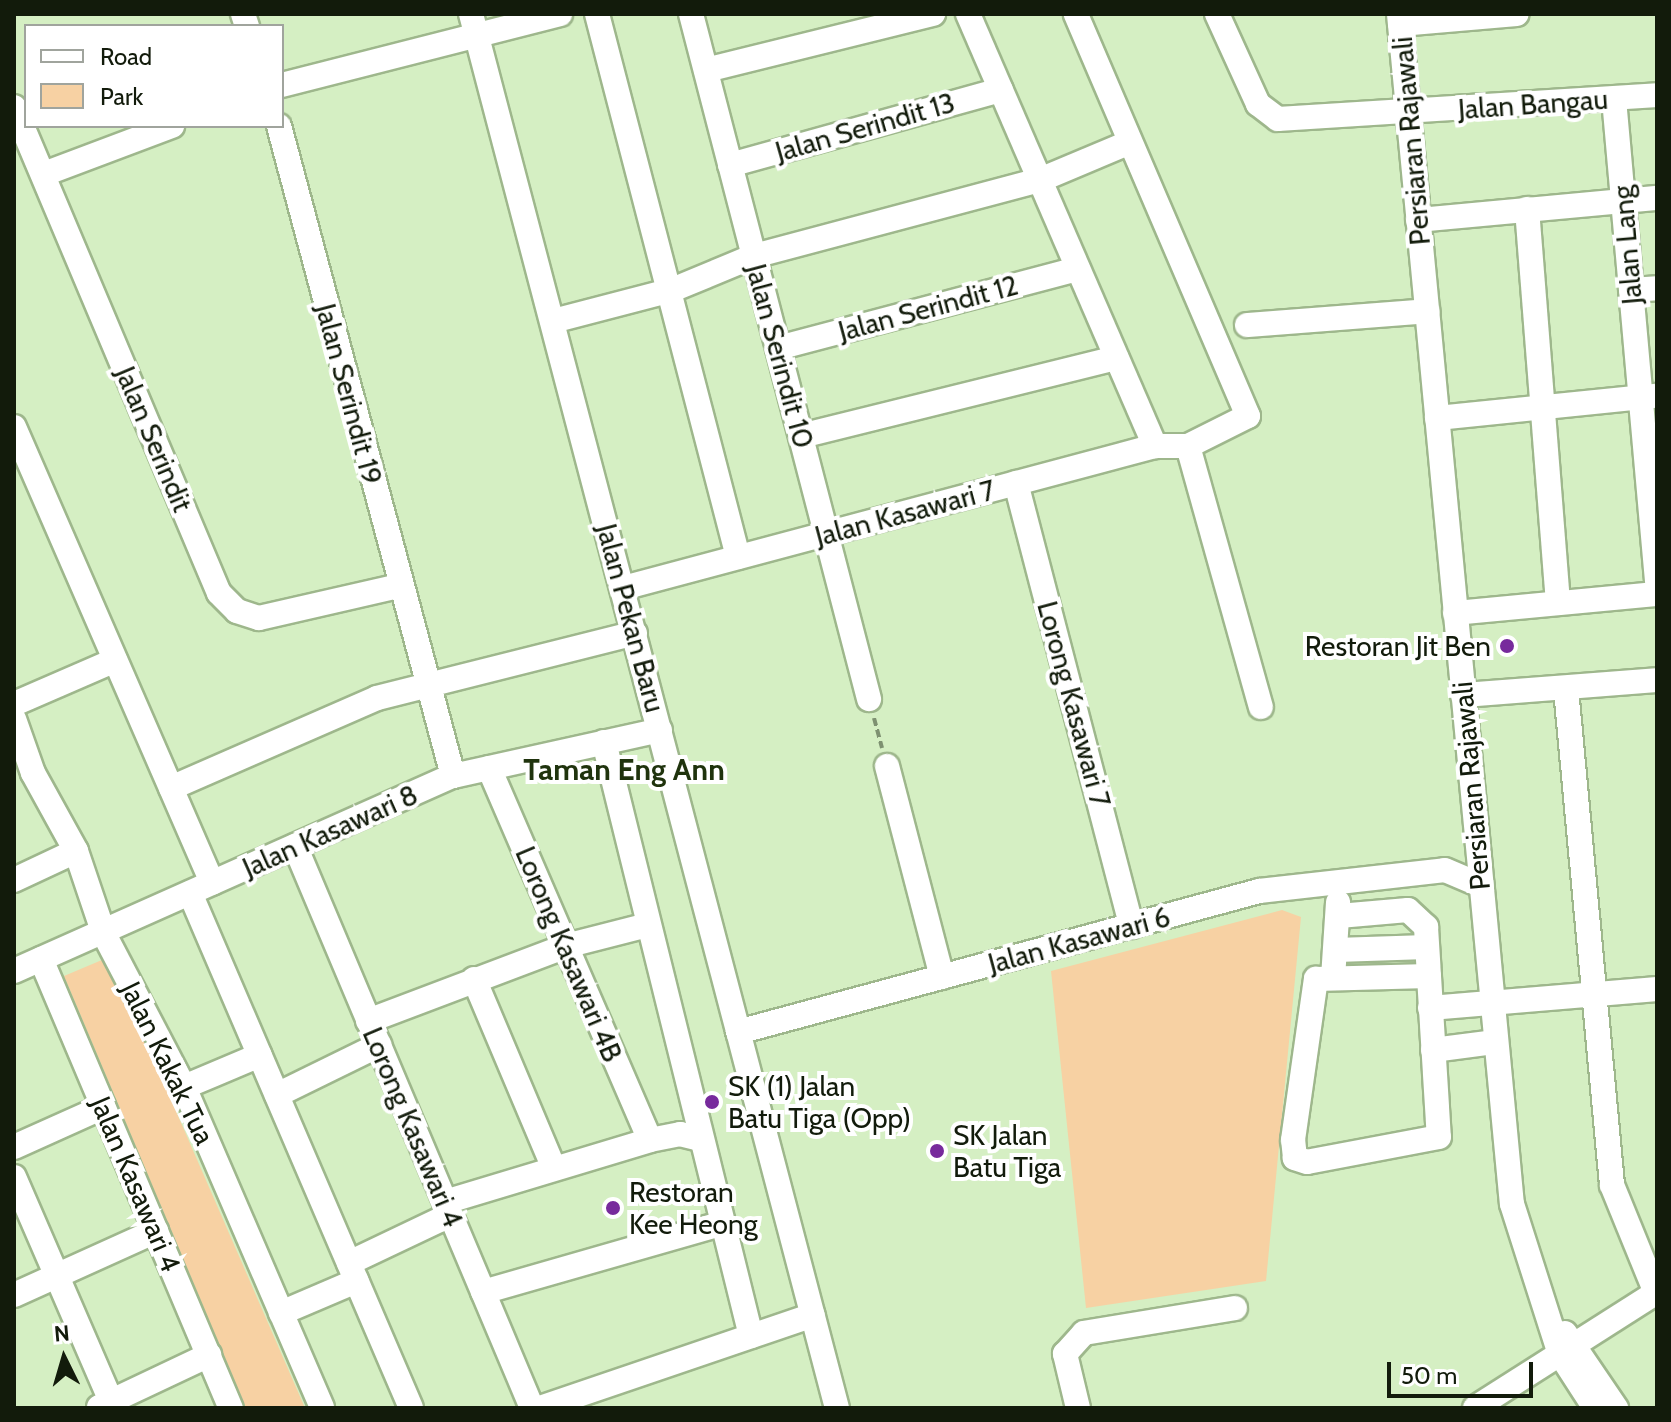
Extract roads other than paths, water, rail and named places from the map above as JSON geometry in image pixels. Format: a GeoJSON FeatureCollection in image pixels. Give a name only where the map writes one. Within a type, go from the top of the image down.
{"type":"FeatureCollection","features":[{"type":"Feature","properties":{"kind":"street"},"geometry":{"type":"LineString","coordinates":[[284,84],[475,25],[560,14]]}},
{"type":"Feature","properties":{"kind":"street"},"geometry":{"type":"LineString","coordinates":[[597,14],[738,557]]}},
{"type":"Feature","properties":{"kind":"street","name":"Jalan Serindit 10"},"geometry":{"type":"LineString","coordinates":[[691,14],[869,699]]}},
{"type":"Feature","properties":{"kind":"street"},"geometry":{"type":"LineString","coordinates":[[706,70],[933,14]]}},
{"type":"Feature","properties":{"kind":"street"},"geometry":{"type":"LineString","coordinates":[[968,14],[1155,446]]}},
{"type":"Feature","properties":{"kind":"street"},"geometry":{"type":"LineString","coordinates":[[1076,14],[1128,143],[1248,416],[1188,446],[1261,707]]}},
{"type":"Feature","properties":{"kind":"street","name":"Jalan Bangau"},"geometry":{"type":"LineString","coordinates":[[1217,14],[1258,104],[1278,119],[1657,95]]}},
{"type":"Feature","properties":{"kind":"street"},"geometry":{"type":"LineString","coordinates":[[1400,19],[1517,14]]}},
{"type":"Feature","properties":{"kind":"street","name":"Persiaran Rajawali"},"geometry":{"type":"LineString","coordinates":[[1400,19],[1512,1204],[1547,1314],[1568,1349],[1595,1408]]}},
{"type":"Feature","properties":{"kind":"street","name":"Jalan Pekan Baru"},"geometry":{"type":"LineString","coordinates":[[475,25],[837,1408]]}},
{"type":"Feature","properties":{"kind":"street","name":"Jalan Serindit 13"},"geometry":{"type":"LineString","coordinates":[[730,165],[1001,90]]}},
{"type":"Feature","properties":{"kind":"street","name":"Jalan Lang"},"geometry":{"type":"LineString","coordinates":[[1614,99],[1631,290],[1649,397],[1657,582]]}},
{"type":"Feature","properties":{"kind":"street","name":"Jalan Serindit"},"geometry":{"type":"LineString","coordinates":[[14,107],[219,593],[237,611],[259,618],[399,586]]}},
{"type":"Feature","properties":{"kind":"street"},"geometry":{"type":"LineString","coordinates":[[44,174],[167,128]]}},
{"type":"Feature","properties":{"kind":"street","name":"Jalan Serindit 19"},"geometry":{"type":"LineString","coordinates":[[280,128],[399,586],[453,776]]}},
{"type":"Feature","properties":{"kind":"street"},"geometry":{"type":"LineString","coordinates":[[553,321],[669,291],[754,256],[1040,180],[1128,143]]}},
{"type":"Feature","properties":{"kind":"street"},"geometry":{"type":"LineString","coordinates":[[1418,220],[1657,198]]}},
{"type":"Feature","properties":{"kind":"street"},"geometry":{"type":"LineString","coordinates":[[1527,209],[1545,406],[1558,603]]}},
{"type":"Feature","properties":{"kind":"street","name":"Jalan Serindit 12"},"geometry":{"type":"LineString","coordinates":[[778,348],[1078,269]]}},
{"type":"Feature","properties":{"kind":"street"},"geometry":{"type":"LineString","coordinates":[[1631,290],[1657,288]]}},
{"type":"Feature","properties":{"kind":"street"},"geometry":{"type":"LineString","coordinates":[[1247,325],[1427,311]]}},
{"type":"Feature","properties":{"kind":"street"},"geometry":{"type":"LineString","coordinates":[[801,436],[1117,358]]}},
{"type":"Feature","properties":{"kind":"street"},"geometry":{"type":"LineString","coordinates":[[1437,418],[1649,397]]}},
{"type":"Feature","properties":{"kind":"street"},"geometry":{"type":"LineString","coordinates":[[14,427],[171,788],[201,888],[260,1055],[411,1408]]}},
{"type":"Feature","properties":{"kind":"street","name":"Jalan Kasawari 7"},"geometry":{"type":"LineString","coordinates":[[623,588],[1155,446],[1188,446]]}},
{"type":"Feature","properties":{"kind":"street","name":"Lorong Kasawari 7"},"geometry":{"type":"LineString","coordinates":[[1016,483],[1131,926]]}},
{"type":"Feature","properties":{"kind":"street"},"geometry":{"type":"LineString","coordinates":[[1455,613],[1657,594]]}},
{"type":"Feature","properties":{"kind":"street"},"geometry":{"type":"LineString","coordinates":[[171,788],[377,698],[423,673],[635,633]]}},
{"type":"Feature","properties":{"kind":"street"},"geometry":{"type":"LineString","coordinates":[[14,704],[115,660]]}},
{"type":"Feature","properties":{"kind":"street"},"geometry":{"type":"LineString","coordinates":[[1463,695],[1657,680]]}},
{"type":"Feature","properties":{"kind":"street"},"geometry":{"type":"LineString","coordinates":[[1475,1408],[1657,1292],[1612,1185],[1566,689]]}},
{"type":"Feature","properties":{"kind":"street","name":"Jalan Kakak Tua"},"geometry":{"type":"LineString","coordinates":[[14,719],[24,777],[76,851],[104,934],[184,1087],[322,1408]]}},
{"type":"Feature","properties":{"kind":"street","name":"Jalan Kasawari 8"},"geometry":{"type":"LineString","coordinates":[[14,971],[104,934],[453,776],[660,730]]}},
{"type":"Feature","properties":{"kind":"street"},"geometry":{"type":"LineString","coordinates":[[604,742],[751,1336]]}},
{"type":"Feature","properties":{"kind":"street"},"geometry":{"type":"LineString","coordinates":[[887,766],[942,977]]}},
{"type":"Feature","properties":{"kind":"street","name":"Lorong Kasawari 4B"},"geometry":{"type":"LineString","coordinates":[[489,768],[650,1140]]}},
{"type":"Feature","properties":{"kind":"street"},"geometry":{"type":"LineString","coordinates":[[1423,871],[1466,852],[1476,832]]}},
{"type":"Feature","properties":{"kind":"street","name":"Lorong Kasawari 4"},"geometry":{"type":"LineString","coordinates":[[295,846],[532,1408]]}},
{"type":"Feature","properties":{"kind":"street"},"geometry":{"type":"LineString","coordinates":[[14,880],[76,851]]}},
{"type":"Feature","properties":{"kind":"street"},"geometry":{"type":"LineString","coordinates":[[1423,871],[1458,873],[1481,885]]}},
{"type":"Feature","properties":{"kind":"street","name":"Jalan Kasawari 6"},"geometry":{"type":"LineString","coordinates":[[738,1032],[1259,891],[1337,879],[1423,871]]}},
{"type":"Feature","properties":{"kind":"street"},"geometry":{"type":"LineString","coordinates":[[1333,978],[1339,916],[1337,879]]}},
{"type":"Feature","properties":{"kind":"street"},"geometry":{"type":"LineString","coordinates":[[1339,916],[1408,910],[1426,927],[1439,1137],[1307,1162],[1295,1158],[1293,1140],[1316,979],[1429,976]]}},
{"type":"Feature","properties":{"kind":"street"},"geometry":{"type":"LineString","coordinates":[[368,1021],[566,946],[648,925]]}},
{"type":"Feature","properties":{"kind":"street"},"geometry":{"type":"LineString","coordinates":[[1336,950],[1427,947]]}},
{"type":"Feature","properties":{"kind":"street","name":"Jalan Kasawari 4"},"geometry":{"type":"LineString","coordinates":[[41,959],[231,1408]]}},
{"type":"Feature","properties":{"kind":"street"},"geometry":{"type":"LineString","coordinates":[[474,979],[554,1168]]}},
{"type":"Feature","properties":{"kind":"street"},"geometry":{"type":"LineString","coordinates":[[1430,1008],[1657,989]]}},
{"type":"Feature","properties":{"kind":"street"},"geometry":{"type":"LineString","coordinates":[[1433,1050],[1495,1042]]}},
{"type":"Feature","properties":{"kind":"street"},"geometry":{"type":"LineString","coordinates":[[277,1095],[379,1045]]}},
{"type":"Feature","properties":{"kind":"street"},"geometry":{"type":"LineString","coordinates":[[184,1087],[260,1055]]}},
{"type":"Feature","properties":{"kind":"street"},"geometry":{"type":"LineString","coordinates":[[14,1147],[103,1107]]}},
{"type":"Feature","properties":{"kind":"street"},"geometry":{"type":"LineString","coordinates":[[281,1313],[353,1272],[448,1209],[554,1168],[650,1140],[680,1134],[700,1139]]}},
{"type":"Feature","properties":{"kind":"street"},"geometry":{"type":"LineString","coordinates":[[14,1177],[58,1276],[108,1406],[209,1355]]}},
{"type":"Feature","properties":{"kind":"street"},"geometry":{"type":"LineString","coordinates":[[483,1292],[723,1223]]}},
{"type":"Feature","properties":{"kind":"street"},"geometry":{"type":"LineString","coordinates":[[14,1295],[156,1231]]}},
{"type":"Feature","properties":{"kind":"street"},"geometry":{"type":"LineString","coordinates":[[1078,1408],[1065,1354],[1084,1333],[1235,1308]]}},
{"type":"Feature","properties":{"kind":"street"},"geometry":{"type":"LineString","coordinates":[[540,1408],[813,1315]]}},
{"type":"Feature","properties":{"kind":"street","name":"Persiaran Rajawali"},"geometry":{"type":"LineString","coordinates":[[1568,1349],[1616,1408]]}},
{"type":"Feature","properties":{"kind":"place","name":"Restoran Jit Ben"},"geometry":{"type":"Point","coordinates":[1507,646]}},
{"type":"Feature","properties":{"kind":"place","name":"SK (1) Jalan Batu Tiga (Opp)"},"geometry":{"type":"Point","coordinates":[712,1102]}},
{"type":"Feature","properties":{"kind":"place","name":"SK Jalan Batu Tiga"},"geometry":{"type":"Point","coordinates":[937,1151]}},
{"type":"Feature","properties":{"kind":"place","name":"Restoran Kee Heong"},"geometry":{"type":"Point","coordinates":[613,1208]}},
{"type":"Feature","properties":{"kind":"district","name":"Taman Eng Ann"},"geometry":{"type":"Point","coordinates":[624,770]}}]}
